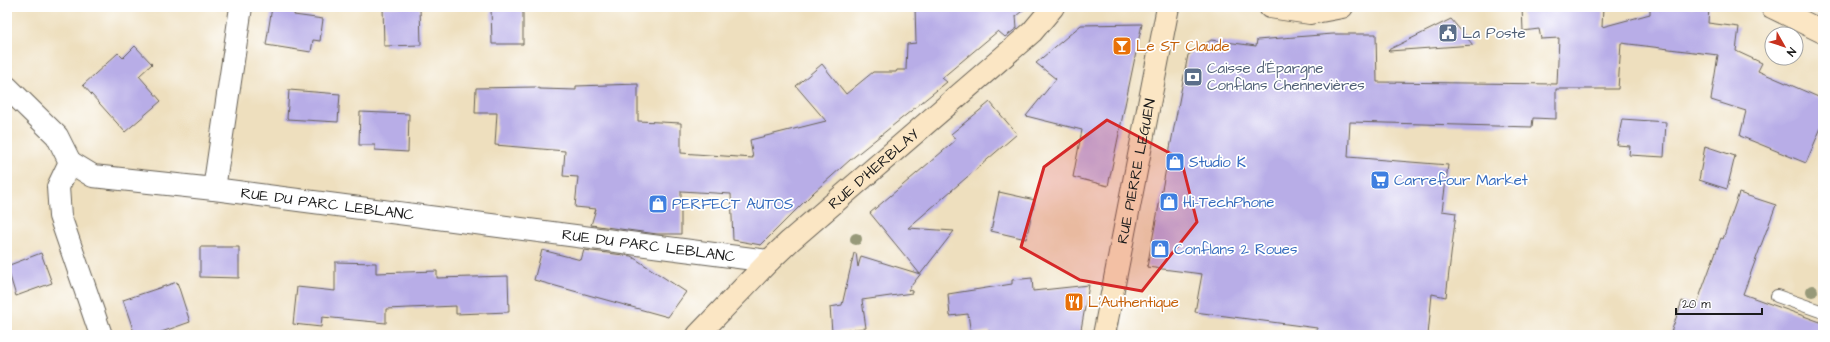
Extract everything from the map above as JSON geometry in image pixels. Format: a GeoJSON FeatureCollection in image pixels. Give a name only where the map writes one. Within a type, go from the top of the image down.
{"type":"FeatureCollection","features":[{"type":"Feature","properties":{"kind":"main road","name":"RUE D'HERBLAY"},"geometry":{"type":"LineString","coordinates":[[698,335],[769,261],[1032,32],[1053,7]]}},
{"type":"Feature","properties":{"kind":"main road","name":"RUE PIERRE LEGUEN"},"geometry":{"type":"LineString","coordinates":[[1104,335],[1168,7]]}},
{"type":"Feature","properties":{"kind":"main road"},"geometry":{"type":"LineString","coordinates":[[1270,7],[1310,13],[1342,7]]}},
{"type":"Feature","properties":{"kind":"main road"},"geometry":{"type":"LineString","coordinates":[[1772,7],[1823,32]]}},
{"type":"Feature","properties":{"kind":"street"},"geometry":{"type":"LineString","coordinates":[[214,189],[241,7]]}},
{"type":"Feature","properties":{"kind":"street"},"geometry":{"type":"LineString","coordinates":[[7,87],[57,136],[70,162],[58,186],[60,216],[101,335]]}},
{"type":"Feature","properties":{"kind":"street","name":"RUE DU PARC LEBLANC"},"geometry":{"type":"LineString","coordinates":[[70,162],[93,176],[214,189],[769,261]]}},
{"type":"Feature","properties":{"kind":"lane"},"geometry":{"type":"LineString","coordinates":[[1777,296],[1823,312]]}},
{"type":"Feature","properties":{"kind":"highlighted area"},"geometry":{"type":"Polygon","coordinates":[[[1107,120],[1181,159],[1197,222],[1142,291],[1080,280],[1021,247],[1044,167],[1107,120]]]}},
{"type":"Feature","properties":{"kind":"building"},"geometry":{"type":"Polygon","coordinates":[[[272,7],[295,7],[294,15],[323,19],[320,41],[313,40],[311,52],[266,45],[272,7]]]}},
{"type":"Feature","properties":{"kind":"building"},"geometry":{"type":"Polygon","coordinates":[[[383,7],[420,7],[421,45],[384,46],[383,7]]]}},
{"type":"Feature","properties":{"kind":"building"},"geometry":{"type":"Polygon","coordinates":[[[491,7],[523,7],[523,44],[492,44],[491,7]]]}},
{"type":"Feature","properties":{"kind":"building"},"geometry":{"type":"Polygon","coordinates":[[[915,7],[1027,7],[1016,16],[1017,28],[1005,37],[998,31],[942,78],[947,82],[850,160],[814,192],[761,245],[733,240],[731,194],[681,191],[681,234],[657,234],[591,225],[596,209],[575,207],[578,177],[563,176],[565,151],[495,145],[497,113],[475,113],[476,88],[536,87],[540,89],[576,90],[576,86],[638,84],[638,121],[681,123],[681,153],[753,158],[750,140],[826,121],[796,86],[822,64],[846,94],[873,72],[896,72],[897,70],[906,70],[907,44],[916,43],[915,7]]]}},
{"type":"Feature","properties":{"kind":"building"},"geometry":{"type":"Polygon","coordinates":[[[1522,7],[1603,7],[1602,27],[1650,14],[1650,7],[1709,7],[1708,23],[1739,27],[1736,51],[1762,63],[1758,71],[1823,99],[1823,123],[1806,163],[1740,136],[1746,111],[1711,100],[1718,55],[1621,43],[1618,89],[1556,89],[1556,119],[1533,118],[1532,127],[1350,122],[1348,157],[1448,165],[1442,211],[1456,213],[1446,297],[1432,294],[1428,335],[1316,335],[1317,328],[1195,312],[1202,274],[1147,267],[1188,55],[1211,40],[1256,46],[1257,40],[1333,34],[1376,34],[1377,82],[1557,84],[1559,38],[1541,39],[1539,29],[1523,31],[1522,7]]]}},
{"type":"Feature","properties":{"kind":"building"},"geometry":{"type":"Polygon","coordinates":[[[1451,19],[1473,45],[1388,50],[1451,19]]]}},
{"type":"Feature","properties":{"kind":"building"},"geometry":{"type":"Polygon","coordinates":[[[1142,24],[1108,186],[1073,177],[1082,130],[1026,116],[1056,79],[1036,63],[1081,25],[1142,24]]]}},
{"type":"Feature","properties":{"kind":"building"},"geometry":{"type":"Polygon","coordinates":[[[135,46],[152,64],[139,76],[161,101],[125,132],[83,85],[118,53],[123,58],[135,46]]]}},
{"type":"Feature","properties":{"kind":"building"},"geometry":{"type":"Polygon","coordinates":[[[289,90],[340,94],[338,122],[287,119],[289,90]]]}},
{"type":"Feature","properties":{"kind":"building"},"geometry":{"type":"Polygon","coordinates":[[[990,102],[1017,134],[908,228],[954,231],[908,290],[912,291],[912,293],[862,300],[866,328],[832,332],[830,307],[842,305],[854,253],[856,253],[858,267],[861,256],[920,274],[870,213],[956,140],[951,134],[990,102]]]}},
{"type":"Feature","properties":{"kind":"building"},"geometry":{"type":"Polygon","coordinates":[[[360,112],[409,114],[408,152],[375,150],[375,145],[359,145],[360,112]]]}},
{"type":"Feature","properties":{"kind":"building"},"geometry":{"type":"Polygon","coordinates":[[[1622,119],[1666,122],[1664,157],[1629,155],[1630,146],[1617,145],[1622,119]]]}},
{"type":"Feature","properties":{"kind":"building"},"geometry":{"type":"Polygon","coordinates":[[[1705,146],[1735,156],[1727,189],[1699,180],[1705,146]]]}},
{"type":"Feature","properties":{"kind":"building"},"geometry":{"type":"Polygon","coordinates":[[[999,192],[1035,200],[1026,239],[991,231],[999,192]]]}},
{"type":"Feature","properties":{"kind":"building"},"geometry":{"type":"Polygon","coordinates":[[[1739,193],[1776,205],[1743,294],[1823,323],[1823,335],[1670,335],[1682,301],[1696,306],[1721,238],[1723,239],[1739,193]]]}},
{"type":"Feature","properties":{"kind":"building"},"geometry":{"type":"Polygon","coordinates":[[[200,247],[239,247],[239,278],[200,277],[200,247]]]}},
{"type":"Feature","properties":{"kind":"building"},"geometry":{"type":"Polygon","coordinates":[[[542,250],[581,260],[584,250],[631,256],[686,292],[668,317],[534,280],[542,250]]]}},
{"type":"Feature","properties":{"kind":"building"},"geometry":{"type":"Polygon","coordinates":[[[41,253],[52,283],[16,296],[7,266],[41,253]]]}},
{"type":"Feature","properties":{"kind":"building"},"geometry":{"type":"Polygon","coordinates":[[[335,262],[376,263],[376,273],[437,271],[437,278],[508,276],[509,312],[456,314],[456,306],[386,309],[386,323],[322,317],[321,327],[293,324],[297,287],[335,291],[335,262]]]}},
{"type":"Feature","properties":{"kind":"building"},"geometry":{"type":"Polygon","coordinates":[[[1032,278],[1033,291],[1089,285],[1080,335],[991,335],[990,331],[971,334],[968,314],[950,316],[948,294],[1012,284],[1012,280],[1032,278]]]}},
{"type":"Feature","properties":{"kind":"building"},"geometry":{"type":"Polygon","coordinates":[[[177,282],[190,322],[153,335],[135,335],[123,300],[177,282]]]}},
{"type":"Feature","properties":{"kind":"place","name":"La Poste"},"geometry":{"type":"Point","coordinates":[1448,33]}},
{"type":"Feature","properties":{"kind":"place","name":"Le ST Claude"},"geometry":{"type":"Point","coordinates":[1122,46]}},
{"type":"Feature","properties":{"kind":"place","name":"Caisse d'Épargne Conflans Chennevières"},"geometry":{"type":"Point","coordinates":[1193,77]}},
{"type":"Feature","properties":{"kind":"place","name":"Studio K"},"geometry":{"type":"Point","coordinates":[1175,162]}},
{"type":"Feature","properties":{"kind":"place","name":"Carrefour Market"},"geometry":{"type":"Point","coordinates":[1380,180]}},
{"type":"Feature","properties":{"kind":"place","name":"Hi-TechPhone"},"geometry":{"type":"Point","coordinates":[1169,202]}},
{"type":"Feature","properties":{"kind":"place","name":"PERFECT AUTOS"},"geometry":{"type":"Point","coordinates":[658,204]}},
{"type":"Feature","properties":{"kind":"place","name":"Conflans 2 Roues"},"geometry":{"type":"Point","coordinates":[1160,249]}},
{"type":"Feature","properties":{"kind":"place","name":"L’Authentique"},"geometry":{"type":"Point","coordinates":[1074,302]}}]}
